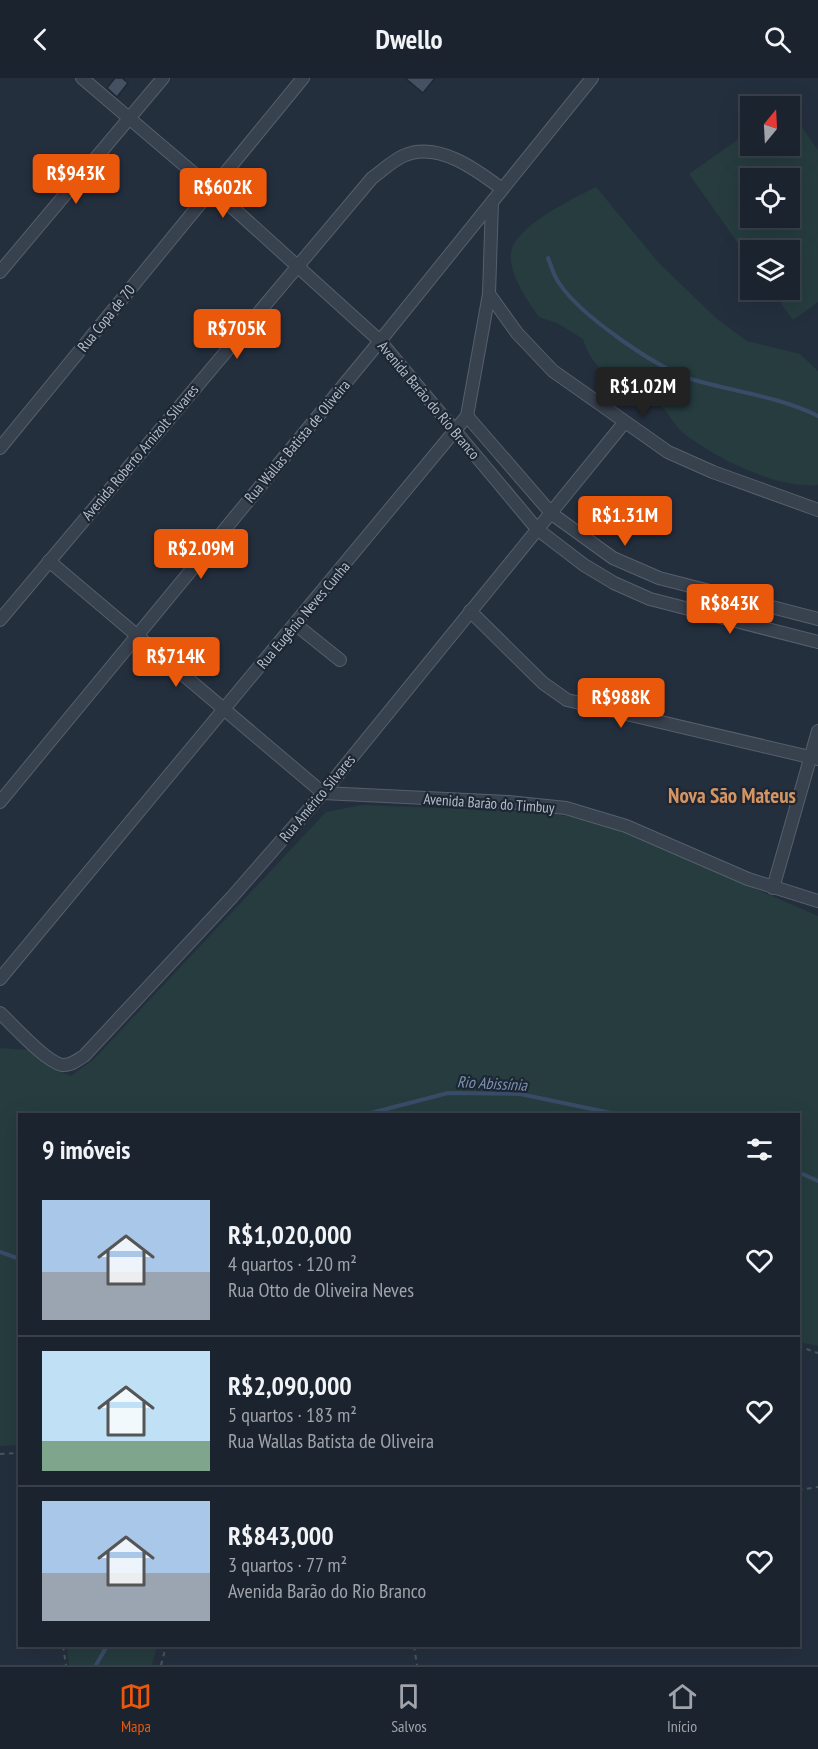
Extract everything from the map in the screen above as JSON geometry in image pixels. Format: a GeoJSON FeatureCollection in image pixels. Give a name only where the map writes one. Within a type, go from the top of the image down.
{"type":"FeatureCollection","features":[{"type":"Feature","properties":{"kind":"street","name":"Avenida Barão do Rio Branco"},"geometry":{"type":"LineString","coordinates":[[82,78],[211,188],[380,341],[537,529],[584,565],[615,584],[650,599],[818,642]]}},
{"type":"Feature","properties":{"kind":"street"},"geometry":{"type":"LineString","coordinates":[[0,272],[163,78]]}},
{"type":"Feature","properties":{"kind":"street","name":"Rua Copa de 70"},"geometry":{"type":"LineString","coordinates":[[0,448],[303,78]]}},
{"type":"Feature","properties":{"kind":"street","name":"Rua Wallas Batista de Oliveira"},"geometry":{"type":"LineString","coordinates":[[0,802],[380,341],[592,78]]}},
{"type":"Feature","properties":{"kind":"street","name":"Avenida Roberto Arnizolt Silvares"},"geometry":{"type":"LineString","coordinates":[[0,620],[297,264],[372,178],[404,155],[430,152],[458,160],[479,171],[502,189]]}},
{"type":"Feature","properties":{"kind":"street","name":"Rua Eugênio Neves Cunha"},"geometry":{"type":"LineString","coordinates":[[0,979],[467,416],[489,294],[492,202]]}},
{"type":"Feature","properties":{"kind":"street"},"geometry":{"type":"LineString","coordinates":[[489,294],[517,333],[553,371],[668,452],[818,510]]}},
{"type":"Feature","properties":{"kind":"street","name":"Avenida Barão do Rio Branco"},"geometry":{"type":"LineString","coordinates":[[467,416],[552,514],[613,558],[659,578],[818,619]]}},
{"type":"Feature","properties":{"kind":"street","name":"Rua Américo Silvares"},"geometry":{"type":"LineString","coordinates":[[0,1013],[51,1059],[63,1065],[72,1064],[84,1056],[232,897],[323,793],[624,423]]}},
{"type":"Feature","properties":{"kind":"street"},"geometry":{"type":"LineString","coordinates":[[49,561],[323,793]]}},
{"type":"Feature","properties":{"kind":"street"},"geometry":{"type":"LineString","coordinates":[[650,599],[659,578]]}},
{"type":"Feature","properties":{"kind":"street"},"geometry":{"type":"LineString","coordinates":[[470,611],[543,683],[567,700],[814,758]]}},
{"type":"Feature","properties":{"kind":"street"},"geometry":{"type":"LineString","coordinates":[[295,624],[340,660]]}},
{"type":"Feature","properties":{"kind":"street"},"geometry":{"type":"LineString","coordinates":[[773,888],[814,758],[818,731]]}},
{"type":"Feature","properties":{"kind":"street","name":"Avenida Barão do Timbuy"},"geometry":{"type":"LineString","coordinates":[[323,793],[508,802],[566,808],[626,826],[773,888],[817,899]]}},
{"type":"Feature","properties":{"kind":"path"},"geometry":{"type":"LineString","coordinates":[[800,1347],[818,1353]]}},
{"type":"Feature","properties":{"kind":"path"},"geometry":{"type":"LineString","coordinates":[[0,1454],[18,1453]]}},
{"type":"Feature","properties":{"kind":"path"},"geometry":{"type":"LineString","coordinates":[[800,1490],[818,1487]]}},
{"type":"Feature","properties":{"kind":"path"},"geometry":{"type":"LineString","coordinates":[[63,1647],[66,1665]]}},
{"type":"Feature","properties":{"kind":"path"},"geometry":{"type":"LineString","coordinates":[[161,1665],[166,1647]]}},
{"type":"Feature","properties":{"kind":"path"},"geometry":{"type":"LineString","coordinates":[[414,1647],[417,1665]]}},
{"type":"Feature","properties":{"kind":"green space"},"geometry":{"type":"Polygon","coordinates":[[[800,125],[818,150],[818,302],[793,320],[778,300],[800,300],[800,240],[740,240],[740,246],[689,174],[740,138],[740,156],[800,156],[800,125]]]}},
{"type":"Feature","properties":{"kind":"green space"},"geometry":{"type":"Polygon","coordinates":[[[596,187],[659,263],[717,319],[747,341],[800,354],[818,371],[818,485],[801,485],[766,477],[747,470],[697,443],[683,433],[658,403],[620,384],[604,372],[592,358],[583,339],[557,323],[539,317],[520,287],[513,270],[511,254],[514,244],[522,234],[546,214],[596,187]]]}},
{"type":"Feature","properties":{"kind":"green space"},"geometry":{"type":"Polygon","coordinates":[[[362,805],[545,812],[592,821],[627,833],[818,916],[818,1346],[800,1342],[800,1113],[18,1113],[18,1445],[0,1446],[0,1048],[29,1050],[50,1067],[71,1076],[94,1059],[326,812],[362,805]]]}},
{"type":"Feature","properties":{"kind":"green space"},"geometry":{"type":"Polygon","coordinates":[[[67,1647],[157,1647],[152,1665],[69,1665],[67,1647]]]}},
{"type":"Feature","properties":{"kind":"building"},"geometry":{"type":"Polygon","coordinates":[[[115,78],[122,78],[128,83],[117,97],[107,88],[115,78]]]}},
{"type":"Feature","properties":{"kind":"building"},"geometry":{"type":"Polygon","coordinates":[[[405,78],[435,78],[423,93],[405,78]]]}},
{"type":"Feature","properties":{"kind":"waterway"},"geometry":{"type":"LineString","coordinates":[[548,258],[554,274],[569,296],[583,310],[639,352],[691,379],[772,399],[818,416]]}},
{"type":"Feature","properties":{"kind":"waterway","name":"Rio Abissínia"},"geometry":{"type":"LineString","coordinates":[[371,1113],[448,1093],[520,1094],[611,1113]]}},
{"type":"Feature","properties":{"kind":"waterway","name":"Rio Abissínia"},"geometry":{"type":"LineString","coordinates":[[800,1173],[818,1181]]}},
{"type":"Feature","properties":{"kind":"waterway","name":"Rio Abissínia"},"geometry":{"type":"LineString","coordinates":[[0,1252],[18,1258]]}},
{"type":"Feature","properties":{"kind":"waterway"},"geometry":{"type":"LineString","coordinates":[[96,1665],[106,1647]]}},
{"type":"Feature","properties":{"kind":"district","name":"Nova São Mateus"},"geometry":{"type":"Point","coordinates":[732,795]}}]}
